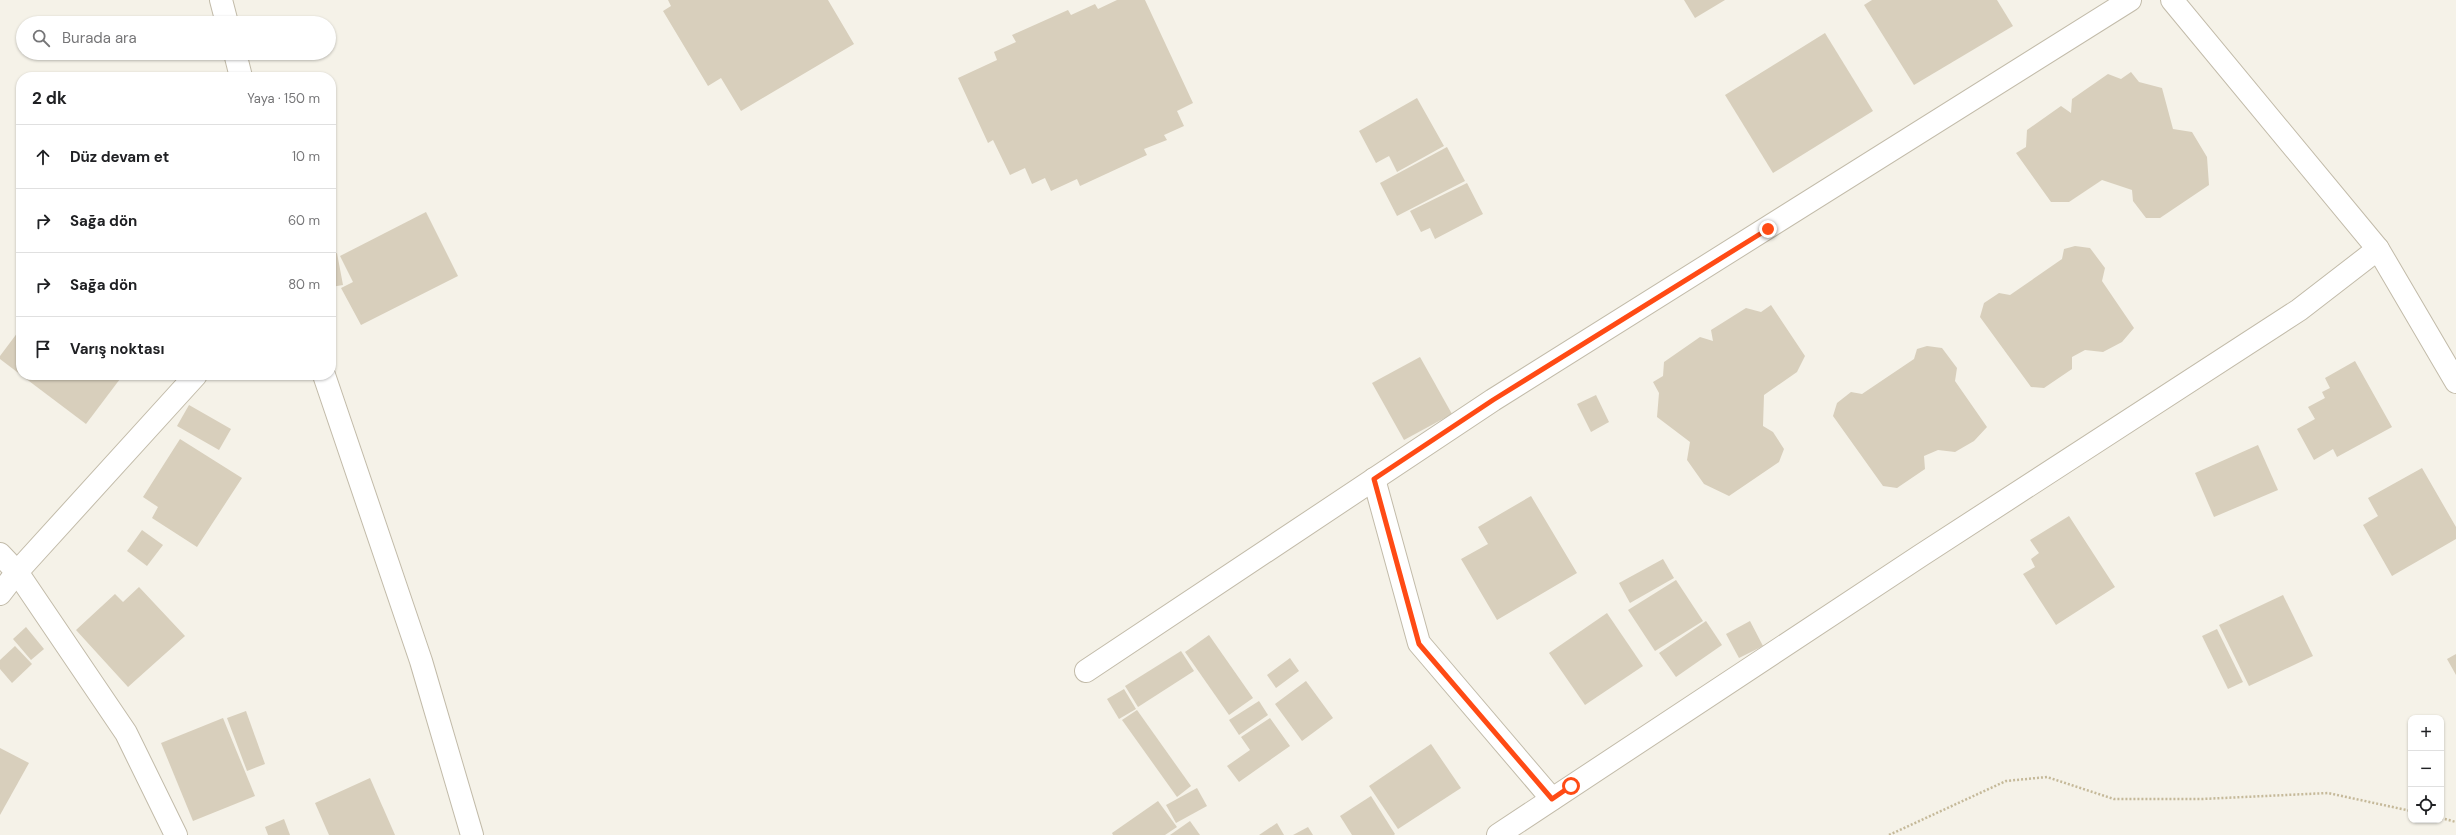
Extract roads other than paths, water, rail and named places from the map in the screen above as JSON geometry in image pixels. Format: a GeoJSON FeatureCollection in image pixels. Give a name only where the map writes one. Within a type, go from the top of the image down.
{"type":"FeatureCollection","features":[{"type":"Feature","properties":{"kind":"street"},"geometry":{"type":"LineString","coordinates":[[221,0],[225,16]]}},
{"type":"Feature","properties":{"kind":"street"},"geometry":{"type":"LineString","coordinates":[[1086,671],[1493,400],[2130,0]]}},
{"type":"Feature","properties":{"kind":"street"},"geometry":{"type":"LineString","coordinates":[[2172,0],[2378,249],[2456,382]]}},
{"type":"Feature","properties":{"kind":"street"},"geometry":{"type":"LineString","coordinates":[[237,60],[240,72]]}},
{"type":"Feature","properties":{"kind":"street"},"geometry":{"type":"LineString","coordinates":[[1498,835],[2299,310],[2378,249]]}},
{"type":"Feature","properties":{"kind":"street"},"geometry":{"type":"LineString","coordinates":[[0,594],[17,572],[191,380]]}},
{"type":"Feature","properties":{"kind":"street"},"geometry":{"type":"LineString","coordinates":[[326,380],[421,661],[472,835]]}},
{"type":"Feature","properties":{"kind":"street"},"geometry":{"type":"LineString","coordinates":[[1374,479],[1419,644],[1552,799]]}},
{"type":"Feature","properties":{"kind":"street"},"geometry":{"type":"LineString","coordinates":[[0,554],[17,572],[126,733],[176,835]]}}]}
